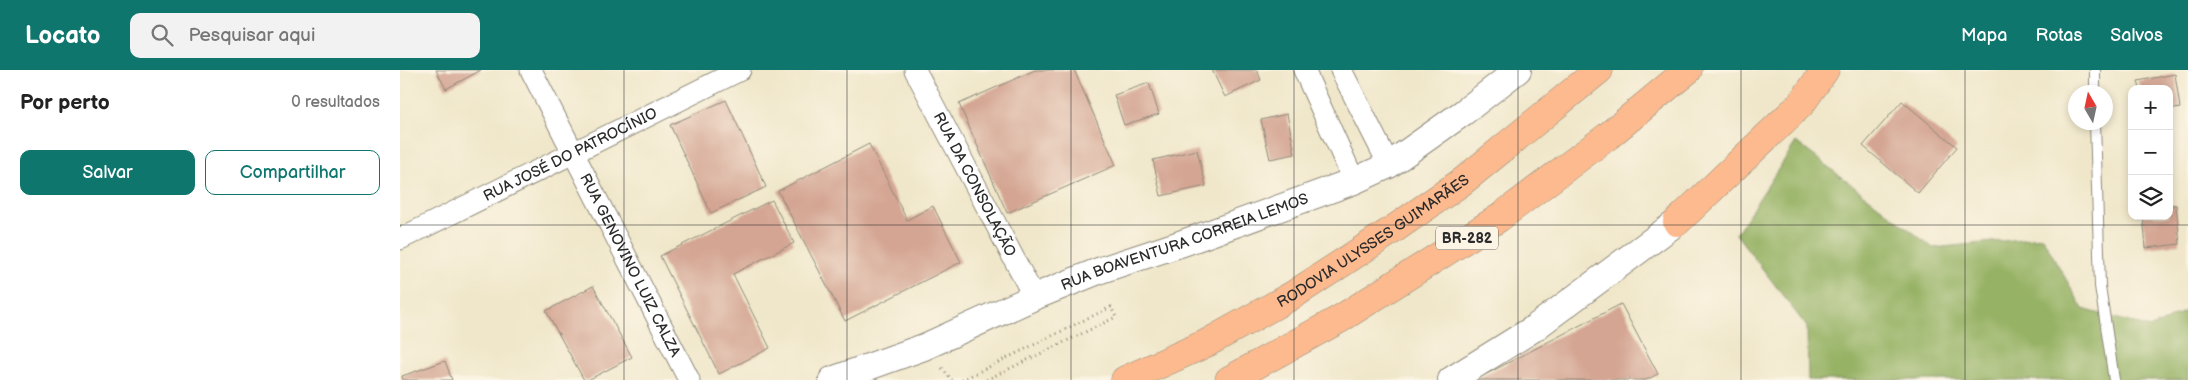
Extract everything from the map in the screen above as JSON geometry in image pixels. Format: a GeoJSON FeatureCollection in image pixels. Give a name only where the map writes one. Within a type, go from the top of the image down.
{"type":"FeatureCollection","features":[{"type":"Feature","properties":{"kind":"highway","name":"RODOVIA ULYSSES GUIMARÃES"},"geometry":{"type":"LineString","coordinates":[[1125,380],[1207,343],[1293,295],[1463,182],[1599,70]]}},
{"type":"Feature","properties":{"kind":"highway","name":"BR-282"},"geometry":{"type":"LineString","coordinates":[[1229,380],[1340,319],[1499,218],[1608,136],[1688,70]]}},
{"type":"Feature","properties":{"kind":"highway"},"geometry":{"type":"LineString","coordinates":[[1677,222],[1801,104],[1825,70]]}},
{"type":"Feature","properties":{"kind":"street","name":"RUA GENOVINO LUIZ CALZA"},"geometry":{"type":"LineString","coordinates":[[531,70],[689,380]]}},
{"type":"Feature","properties":{"kind":"street","name":"RUA JOSÉ DO PATROCÍNIO"},"geometry":{"type":"LineString","coordinates":[[400,239],[740,70]]}},
{"type":"Feature","properties":{"kind":"street","name":"RUA DA CONSOLAÇÃO"},"geometry":{"type":"LineString","coordinates":[[915,70],[1034,297]]}},
{"type":"Feature","properties":{"kind":"street"},"geometry":{"type":"LineString","coordinates":[[1304,70],[1354,181]]}},
{"type":"Feature","properties":{"kind":"street"},"geometry":{"type":"LineString","coordinates":[[1341,70],[1388,165]]}},
{"type":"Feature","properties":{"kind":"street","name":"RUA BOAVENTURA CORREIA LEMOS"},"geometry":{"type":"LineString","coordinates":[[832,380],[924,346],[1034,297],[1101,270],[1180,244],[1354,181],[1388,165],[1464,112],[1518,70]]}},
{"type":"Feature","properties":{"kind":"street"},"geometry":{"type":"LineString","coordinates":[[1451,380],[1553,315],[1677,222]]}},
{"type":"Feature","properties":{"kind":"lane"},"geometry":{"type":"LineString","coordinates":[[2095,70],[2095,85]]}},
{"type":"Feature","properties":{"kind":"lane"},"geometry":{"type":"LineString","coordinates":[[2095,130],[2100,286],[2114,380]]}},
{"type":"Feature","properties":{"kind":"path"},"geometry":{"type":"LineString","coordinates":[[962,380],[1111,307],[1116,317],[986,380]]}},
{"type":"Feature","properties":{"kind":"green space"},"geometry":{"type":"Polygon","coordinates":[[[1796,142],[1933,248],[2042,237],[2083,309],[2150,328],[2188,310],[2188,380],[1808,380],[1807,327],[1736,234],[1796,142]]]}},
{"type":"Feature","properties":{"kind":"building"},"geometry":{"type":"Polygon","coordinates":[[[436,70],[481,70],[446,89],[436,70]]]}},
{"type":"Feature","properties":{"kind":"building"},"geometry":{"type":"Polygon","coordinates":[[[1035,70],[1074,70],[1116,165],[1007,213],[959,104],[1035,70]]]}},
{"type":"Feature","properties":{"kind":"building"},"geometry":{"type":"Polygon","coordinates":[[[1212,70],[1257,70],[1261,80],[1225,97],[1212,70]]]}},
{"type":"Feature","properties":{"kind":"building"},"geometry":{"type":"Polygon","coordinates":[[[2175,74],[2180,108],[2173,109],[2173,85],[2139,85],[2138,81],[2175,74]]]}},
{"type":"Feature","properties":{"kind":"building"},"geometry":{"type":"Polygon","coordinates":[[[1149,83],[1159,114],[1124,125],[1114,95],[1149,83]]]}},
{"type":"Feature","properties":{"kind":"building"},"geometry":{"type":"Polygon","coordinates":[[[726,100],[766,187],[711,213],[670,125],[726,100]]]}},
{"type":"Feature","properties":{"kind":"building"},"geometry":{"type":"Polygon","coordinates":[[[1902,101],[1957,147],[1918,193],[1863,146],[1902,101]]]}},
{"type":"Feature","properties":{"kind":"building"},"geometry":{"type":"Polygon","coordinates":[[[1287,114],[1295,154],[1270,159],[1261,120],[1287,114]]]}},
{"type":"Feature","properties":{"kind":"building"},"geometry":{"type":"Polygon","coordinates":[[[869,144],[907,220],[933,206],[961,262],[845,321],[778,191],[869,144]]]}},
{"type":"Feature","properties":{"kind":"building"},"geometry":{"type":"Polygon","coordinates":[[[1197,150],[1206,186],[1161,196],[1153,160],[1197,150]]]}},
{"type":"Feature","properties":{"kind":"building"},"geometry":{"type":"Polygon","coordinates":[[[772,200],[794,243],[733,274],[770,348],[719,374],[660,256],[772,200]]]}},
{"type":"Feature","properties":{"kind":"building"},"geometry":{"type":"Polygon","coordinates":[[[2173,205],[2176,205],[2180,244],[2146,248],[2143,220],[2173,220],[2173,205]]]}},
{"type":"Feature","properties":{"kind":"building"},"geometry":{"type":"Polygon","coordinates":[[[593,286],[632,357],[588,380],[584,380],[546,311],[593,286]]]}},
{"type":"Feature","properties":{"kind":"building"},"geometry":{"type":"Polygon","coordinates":[[[1621,304],[1658,374],[1646,380],[1475,380],[1621,304]]]}},
{"type":"Feature","properties":{"kind":"building"},"geometry":{"type":"Polygon","coordinates":[[[445,361],[452,380],[403,380],[402,376],[445,361]]]}}]}
